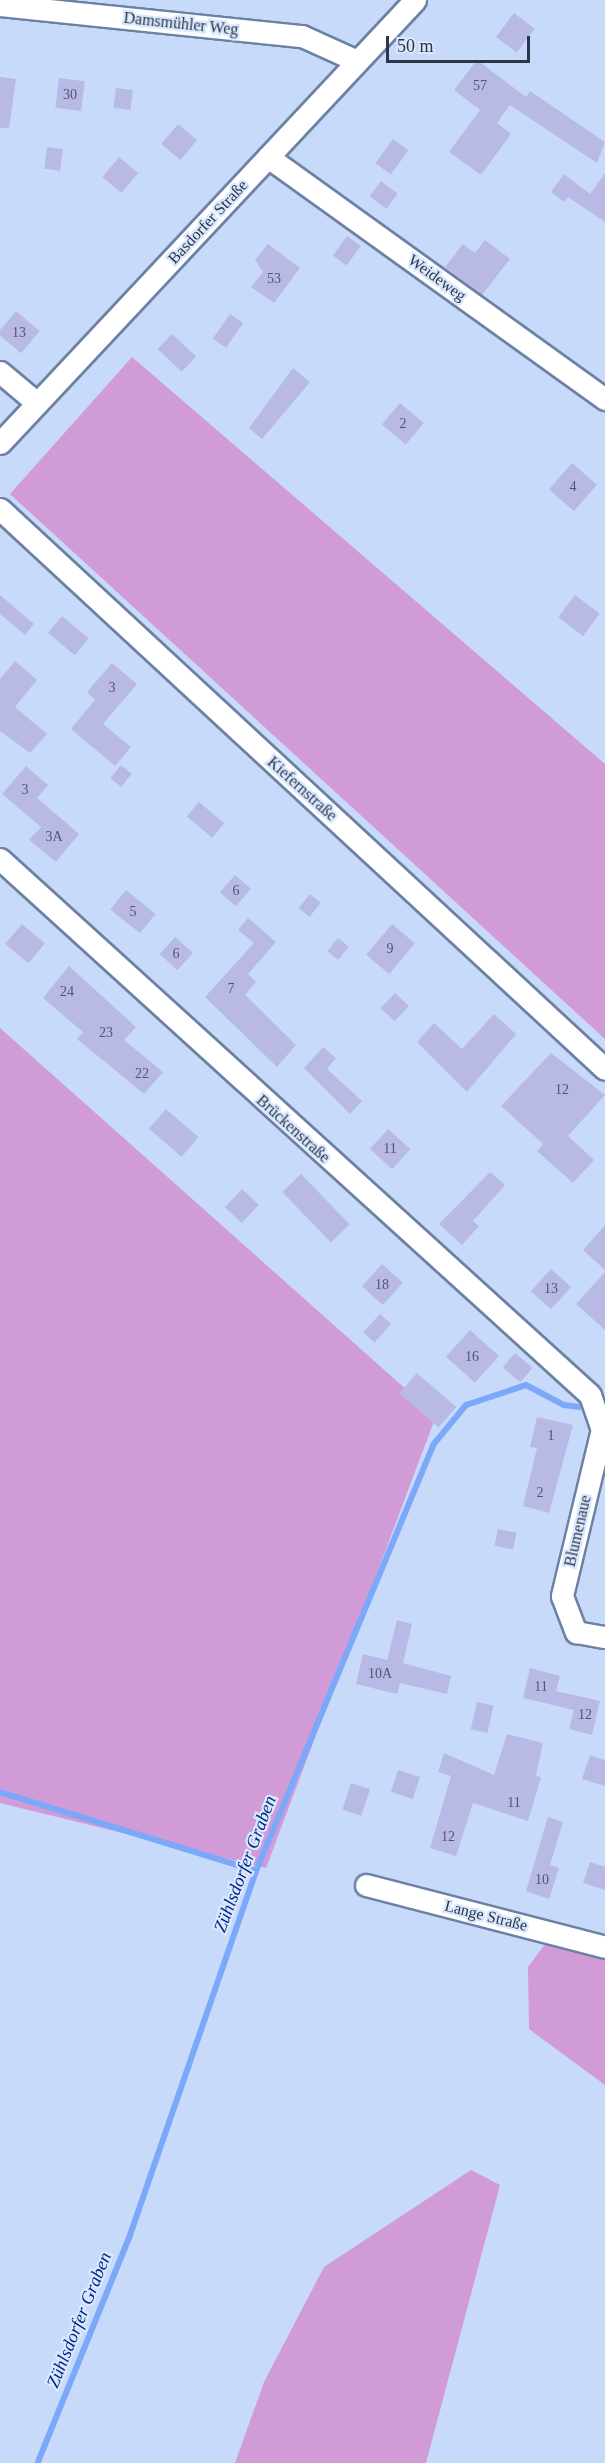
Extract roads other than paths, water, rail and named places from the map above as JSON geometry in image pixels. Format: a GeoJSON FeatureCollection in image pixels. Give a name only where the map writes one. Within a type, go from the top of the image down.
{"type":"FeatureCollection","features":[{"type":"Feature","properties":{"kind":"street","name":"Basdorfer Straße"},"geometry":{"type":"LineString","coordinates":[[0,443],[415,0]]}},
{"type":"Feature","properties":{"kind":"street","name":"Damsmühler Weg"},"geometry":{"type":"LineString","coordinates":[[0,5],[302,36],[357,61]]}},
{"type":"Feature","properties":{"kind":"street","name":"Weideweg"},"geometry":{"type":"LineString","coordinates":[[268,157],[605,399]]}},
{"type":"Feature","properties":{"kind":"street"},"geometry":{"type":"LineString","coordinates":[[0,372],[37,403]]}},
{"type":"Feature","properties":{"kind":"street","name":"Kiefernstraße"},"geometry":{"type":"LineString","coordinates":[[0,509],[605,1069]]}},
{"type":"Feature","properties":{"kind":"street","name":"Brückenstraße"},"geometry":{"type":"LineString","coordinates":[[0,859],[590,1395]]}},
{"type":"Feature","properties":{"kind":"street","name":"Blumenaue"},"geometry":{"type":"LineString","coordinates":[[590,1395],[602,1429],[562,1596],[576,1632],[605,1636]]}},
{"type":"Feature","properties":{"kind":"street","name":"Lange Straße"},"geometry":{"type":"LineString","coordinates":[[366,1885],[605,1947]]}},
{"type":"Feature","properties":{"kind":"waterway","name":"Zühlsdorfer Graben"},"geometry":{"type":"LineString","coordinates":[[38,2462],[130,2235],[256,1871],[433,1445],[466,1405],[526,1385],[564,1405],[579,1407]]}},
{"type":"Feature","properties":{"kind":"waterway"},"geometry":{"type":"LineString","coordinates":[[0,1792],[256,1871]]}}]}
